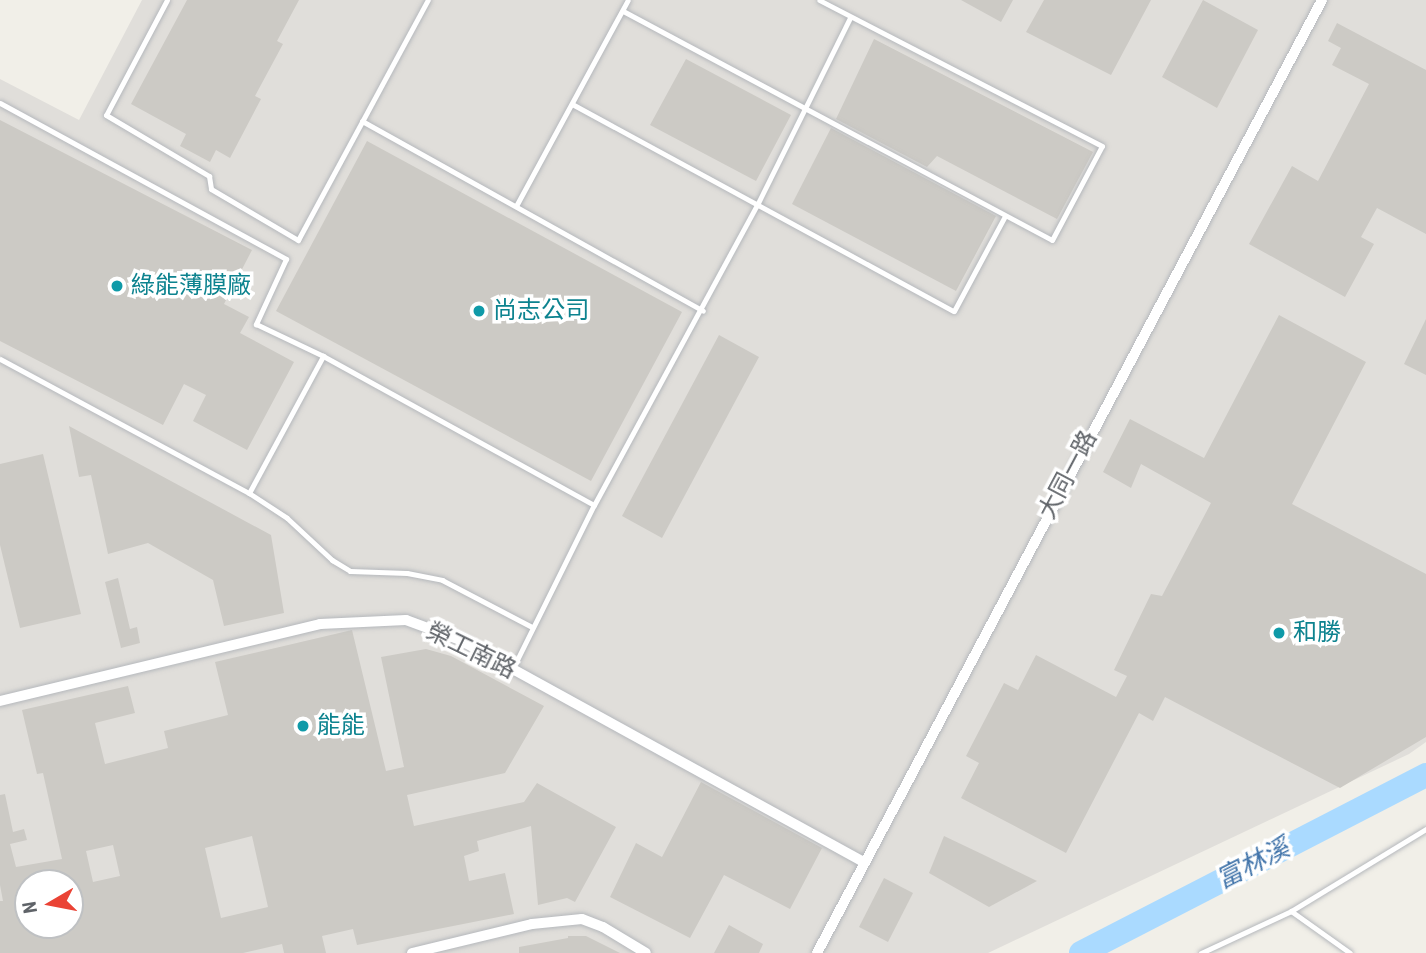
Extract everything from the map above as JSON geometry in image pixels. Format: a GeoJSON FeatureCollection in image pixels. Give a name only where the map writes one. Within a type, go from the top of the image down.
{"type":"FeatureCollection","features":[{"type":"Feature","properties":{"kind":"street","name":"大同一路"},"geometry":{"type":"LineString","coordinates":[[817,953],[1322,0]]}},
{"type":"Feature","properties":{"kind":"street","name":"榮工南路"},"geometry":{"type":"LineString","coordinates":[[0,701],[320,624],[407,620],[460,640],[863,862]]}},
{"type":"Feature","properties":{"kind":"street"},"geometry":{"type":"LineString","coordinates":[[412,953],[560,919],[582,919],[603,927],[646,953]]}},
{"type":"Feature","properties":{"kind":"lane"},"geometry":{"type":"LineString","coordinates":[[167,0],[106,115],[209,177],[211,190],[298,240],[428,0]]}},
{"type":"Feature","properties":{"kind":"lane"},"geometry":{"type":"LineString","coordinates":[[516,206],[628,0]]}},
{"type":"Feature","properties":{"kind":"lane"},"geometry":{"type":"LineString","coordinates":[[623,11],[1052,240],[1102,146],[849,18],[819,0]]}},
{"type":"Feature","properties":{"kind":"lane"},"geometry":{"type":"LineString","coordinates":[[512,670],[594,505],[703,311],[807,108],[849,18]]}},
{"type":"Feature","properties":{"kind":"lane"},"geometry":{"type":"LineString","coordinates":[[0,103],[286,259],[256,324],[323,356],[594,505]]}},
{"type":"Feature","properties":{"kind":"lane"},"geometry":{"type":"LineString","coordinates":[[572,104],[954,311],[1004,216]]}},
{"type":"Feature","properties":{"kind":"lane"},"geometry":{"type":"LineString","coordinates":[[362,121],[703,311]]}},
{"type":"Feature","properties":{"kind":"lane"},"geometry":{"type":"LineString","coordinates":[[249,493],[323,356]]}},
{"type":"Feature","properties":{"kind":"lane"},"geometry":{"type":"LineString","coordinates":[[0,359],[249,493],[287,518],[331,560],[350,571],[407,573],[442,580],[532,628]]}},
{"type":"Feature","properties":{"kind":"lane"},"geometry":{"type":"LineString","coordinates":[[1201,953],[1291,911],[1426,829]]}},
{"type":"Feature","properties":{"kind":"lane"},"geometry":{"type":"LineString","coordinates":[[1291,911],[1350,953]]}},
{"type":"Feature","properties":{"kind":"shaded area"},"geometry":{"type":"Polygon","coordinates":[[[142,0],[1426,0],[1426,742],[1409,754],[988,953],[0,953],[0,79],[79,120],[142,0]]]}},
{"type":"Feature","properties":{"kind":"building"},"geometry":{"type":"Polygon","coordinates":[[[187,0],[299,0],[277,41],[283,44],[255,96],[261,99],[230,158],[216,150],[210,162],[180,146],[186,134],[131,104],[187,0]]]}},
{"type":"Feature","properties":{"kind":"building"},"geometry":{"type":"Polygon","coordinates":[[[961,0],[1013,0],[1001,22],[961,0]]]}},
{"type":"Feature","properties":{"kind":"building"},"geometry":{"type":"Polygon","coordinates":[[[1044,0],[1151,0],[1111,75],[1026,32],[1044,0]]]}},
{"type":"Feature","properties":{"kind":"building"},"geometry":{"type":"Polygon","coordinates":[[[1203,0],[1258,30],[1217,108],[1162,77],[1203,0]]]}},
{"type":"Feature","properties":{"kind":"building"},"geometry":{"type":"Polygon","coordinates":[[[1337,23],[1426,70],[1426,234],[1377,208],[1361,237],[1374,244],[1345,297],[1249,244],[1292,166],[1318,181],[1369,84],[1332,65],[1341,48],[1328,41],[1337,23]]]}},
{"type":"Feature","properties":{"kind":"building"},"geometry":{"type":"Polygon","coordinates":[[[874,39],[1093,152],[1057,219],[937,156],[927,167],[836,119],[874,39]]]}},
{"type":"Feature","properties":{"kind":"building"},"geometry":{"type":"Polygon","coordinates":[[[686,59],[791,115],[756,181],[650,125],[686,59]]]}},
{"type":"Feature","properties":{"kind":"building","name":"綠能薄膜廠"},"geometry":{"type":"Polygon","coordinates":[[[0,120],[252,250],[224,304],[249,317],[240,333],[294,362],[247,450],[193,421],[206,395],[184,384],[163,425],[0,341],[0,120]]]}},
{"type":"Feature","properties":{"kind":"building"},"geometry":{"type":"Polygon","coordinates":[[[831,128],[996,216],[956,291],[792,204],[831,128]]]}},
{"type":"Feature","properties":{"kind":"building","name":"尚志公司"},"geometry":{"type":"Polygon","coordinates":[[[367,141],[682,312],[591,481],[276,311],[367,141]]]}},
{"type":"Feature","properties":{"kind":"building","name":"和勝"},"geometry":{"type":"Polygon","coordinates":[[[1279,315],[1366,362],[1292,504],[1426,574],[1426,737],[1340,788],[1165,697],[1153,721],[1139,713],[1066,853],[961,798],[979,763],[966,756],[1004,683],[1018,690],[1036,655],[1116,697],[1127,676],[1114,670],[1151,594],[1162,596],[1211,503],[1141,464],[1131,488],[1103,472],[1130,419],[1204,458],[1279,315]]]}},
{"type":"Feature","properties":{"kind":"building"},"geometry":{"type":"Polygon","coordinates":[[[1426,319],[1426,375],[1404,364],[1426,319]]]}},
{"type":"Feature","properties":{"kind":"building"},"geometry":{"type":"Polygon","coordinates":[[[719,335],[759,357],[662,538],[622,516],[719,335]]]}},
{"type":"Feature","properties":{"kind":"building"},"geometry":{"type":"Polygon","coordinates":[[[69,426],[271,535],[284,613],[224,626],[213,580],[148,543],[108,554],[91,475],[79,477],[69,426]]]}},
{"type":"Feature","properties":{"kind":"building"},"geometry":{"type":"Polygon","coordinates":[[[43,454],[81,614],[20,628],[0,545],[0,464],[43,454]]]}},
{"type":"Feature","properties":{"kind":"building"},"geometry":{"type":"Polygon","coordinates":[[[118,578],[130,629],[137,627],[140,643],[121,648],[105,582],[118,578]]]}},
{"type":"Feature","properties":{"kind":"building"},"geometry":{"type":"Polygon","coordinates":[[[352,630],[386,771],[404,767],[381,657],[426,649],[451,656],[544,706],[505,773],[407,795],[414,826],[524,802],[537,783],[616,827],[575,902],[567,898],[538,905],[531,826],[477,841],[479,851],[464,856],[469,881],[505,873],[514,914],[357,945],[353,929],[322,936],[326,953],[284,953],[282,944],[243,953],[0,953],[0,901],[3,901],[0,885],[0,795],[5,794],[13,832],[24,829],[27,840],[10,844],[16,867],[62,859],[43,773],[37,774],[22,710],[128,686],[135,713],[95,723],[105,764],[168,748],[164,731],[228,715],[215,662],[352,630]],[[252,836],[205,848],[221,918],[268,907],[252,836]],[[113,845],[86,851],[93,882],[120,876],[113,845]]]}},
{"type":"Feature","properties":{"kind":"building"},"geometry":{"type":"Polygon","coordinates":[[[701,782],[822,848],[790,909],[724,875],[690,938],[610,897],[636,843],[662,857],[701,782]]]}},
{"type":"Feature","properties":{"kind":"building"},"geometry":{"type":"Polygon","coordinates":[[[944,836],[1037,881],[989,907],[929,873],[944,836]]]}},
{"type":"Feature","properties":{"kind":"building"},"geometry":{"type":"Polygon","coordinates":[[[884,878],[913,893],[888,942],[859,927],[884,878]]]}},
{"type":"Feature","properties":{"kind":"building"},"geometry":{"type":"Polygon","coordinates":[[[729,925],[763,944],[759,953],[714,953],[729,925]]]}},
{"type":"Feature","properties":{"kind":"building"},"geometry":{"type":"Polygon","coordinates":[[[568,936],[586,936],[620,953],[519,953],[519,947],[568,936]]]}},
{"type":"Feature","properties":{"kind":"waterway","name":"富林溪"},"geometry":{"type":"LineString","coordinates":[[1081,953],[1426,775]]}},
{"type":"Feature","properties":{"kind":"place","name":"綠能薄膜廠"},"geometry":{"type":"Point","coordinates":[117,286]}},
{"type":"Feature","properties":{"kind":"place","name":"尚志公司"},"geometry":{"type":"Point","coordinates":[479,311]}},
{"type":"Feature","properties":{"kind":"place","name":"和勝"},"geometry":{"type":"Point","coordinates":[1279,633]}},
{"type":"Feature","properties":{"kind":"place","name":"能能"},"geometry":{"type":"Point","coordinates":[303,726]}}]}
